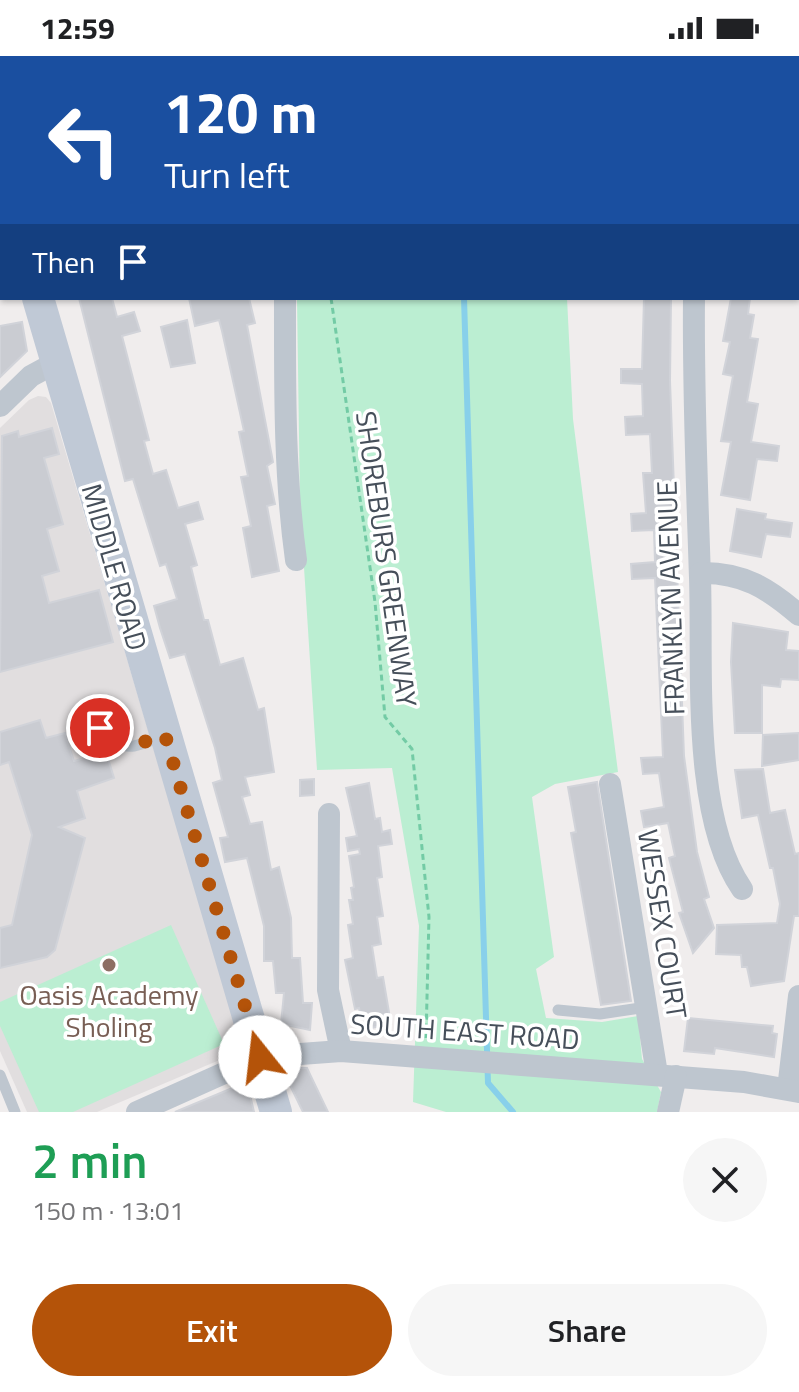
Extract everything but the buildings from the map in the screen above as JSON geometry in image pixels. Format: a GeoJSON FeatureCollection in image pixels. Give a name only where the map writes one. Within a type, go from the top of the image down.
{"type":"FeatureCollection","features":[{"type":"Feature","properties":{"kind":"street","name":"MIDDLE ROAD"},"geometry":{"type":"LineString","coordinates":[[39,300],[276,1112]]}},
{"type":"Feature","properties":{"kind":"street"},"geometry":{"type":"LineString","coordinates":[[285,300],[289,515],[296,560]]}},
{"type":"Feature","properties":{"kind":"street","name":"FRANKLYN AVENUE"},"geometry":{"type":"LineString","coordinates":[[694,300],[707,774],[727,868],[742,889]]}},
{"type":"Feature","properties":{"kind":"street"},"geometry":{"type":"LineString","coordinates":[[0,406],[31,376],[55,363]]}},
{"type":"Feature","properties":{"kind":"street"},"geometry":{"type":"LineString","coordinates":[[700,573],[719,572],[757,582],[799,615]]}},
{"type":"Feature","properties":{"kind":"street","name":"WESSEX COURT"},"geometry":{"type":"LineString","coordinates":[[610,784],[647,1007],[667,1075]]}},
{"type":"Feature","properties":{"kind":"street"},"geometry":{"type":"LineString","coordinates":[[329,814],[328,990],[341,1051]]}},
{"type":"Feature","properties":{"kind":"street"},"geometry":{"type":"LineString","coordinates":[[794,1090],[799,996]]}},
{"type":"Feature","properties":{"kind":"street","name":"SOUTH EAST ROAD"},"geometry":{"type":"LineString","coordinates":[[137,1112],[260,1057],[341,1051],[667,1075],[794,1090]]}},
{"type":"Feature","properties":{"kind":"street"},"geometry":{"type":"LineString","coordinates":[[667,1075],[668,1112]]}},
{"type":"Feature","properties":{"kind":"lane"},"geometry":{"type":"LineString","coordinates":[[79,718],[87,719],[117,743],[131,747],[165,735]]}},
{"type":"Feature","properties":{"kind":"lane"},"geometry":{"type":"LineString","coordinates":[[558,1010],[600,1014],[647,1007]]}},
{"type":"Feature","properties":{"kind":"lane"},"geometry":{"type":"LineString","coordinates":[[0,1075],[15,1112]]}},
{"type":"Feature","properties":{"kind":"path","name":"SHOREBURS GREENWAY"},"geometry":{"type":"LineString","coordinates":[[331,300],[375,602],[385,717],[412,749],[429,917],[425,1057]]}},
{"type":"Feature","properties":{"kind":"shaded area","name":"Oasis Academy Sholing"},"geometry":{"type":"Polygon","coordinates":[[[46,397],[51,403],[243,1050],[97,1112],[27,1112],[0,1051],[0,428],[29,400],[46,397]]]}},
{"type":"Feature","properties":{"kind":"green space"},"geometry":{"type":"Polygon","coordinates":[[[297,300],[567,300],[573,419],[618,772],[555,784],[532,797],[554,957],[536,969],[546,1018],[602,1022],[638,1016],[642,1059],[661,1092],[657,1112],[446,1112],[413,1102],[419,926],[392,768],[317,770],[300,505],[297,300]]]}},
{"type":"Feature","properties":{"kind":"green space"},"geometry":{"type":"Polygon","coordinates":[[[171,925],[224,1044],[73,1112],[39,1112],[0,1026],[0,1002],[171,925]]]}},
{"type":"Feature","properties":{"kind":"waterway"},"geometry":{"type":"LineString","coordinates":[[464,300],[488,1083],[513,1112]]}},
{"type":"Feature","properties":{"kind":"place","name":"Oasis Academy Sholing"},"geometry":{"type":"Point","coordinates":[109,965]}},
{"type":"Feature","properties":{"kind":"route"},"geometry":{"type":"LineString","coordinates":[[100,728],[117,743],[131,747],[165,735],[260,1057]]}}]}
